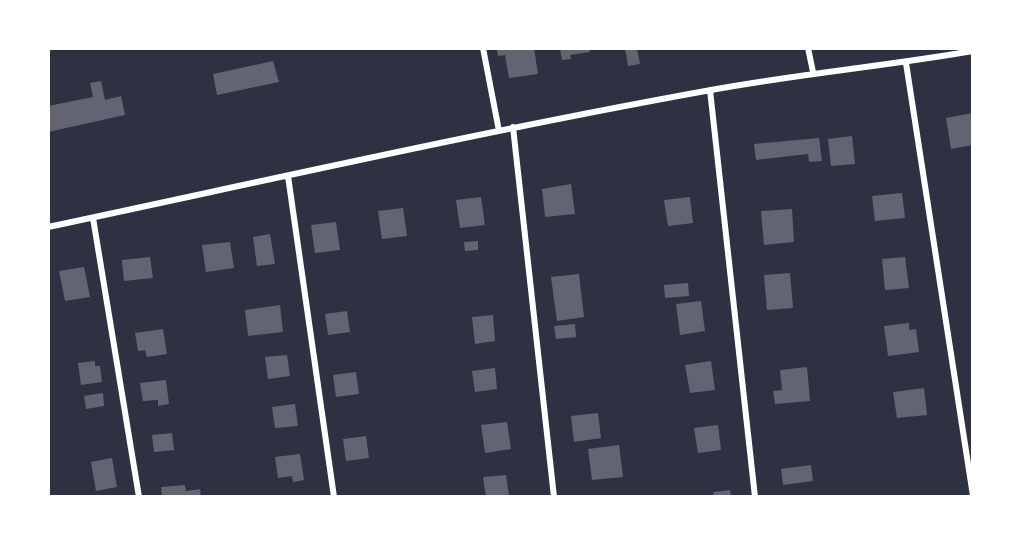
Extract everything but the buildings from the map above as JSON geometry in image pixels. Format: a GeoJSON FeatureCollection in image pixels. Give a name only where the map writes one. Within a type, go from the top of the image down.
{"type":"FeatureCollection","features":[{"type":"Feature","properties":{"kind":"street"},"geometry":{"type":"LineString","coordinates":[[483,48],[499,130]]}},
{"type":"Feature","properties":{"kind":"street"},"geometry":{"type":"LineString","coordinates":[[808,48],[813,72]]}},
{"type":"Feature","properties":{"kind":"street"},"geometry":{"type":"LineString","coordinates":[[48,227],[499,130],[813,72],[906,63],[973,51]]}},
{"type":"Feature","properties":{"kind":"street"},"geometry":{"type":"LineString","coordinates":[[906,63],[973,496]]}},
{"type":"Feature","properties":{"kind":"street"},"geometry":{"type":"LineString","coordinates":[[710,90],[755,497]]}},
{"type":"Feature","properties":{"kind":"street"},"geometry":{"type":"LineString","coordinates":[[513,128],[554,497]]}},
{"type":"Feature","properties":{"kind":"street"},"geometry":{"type":"LineString","coordinates":[[288,176],[334,497]]}},
{"type":"Feature","properties":{"kind":"street"},"geometry":{"type":"LineString","coordinates":[[93,218],[139,497]]}}]}
